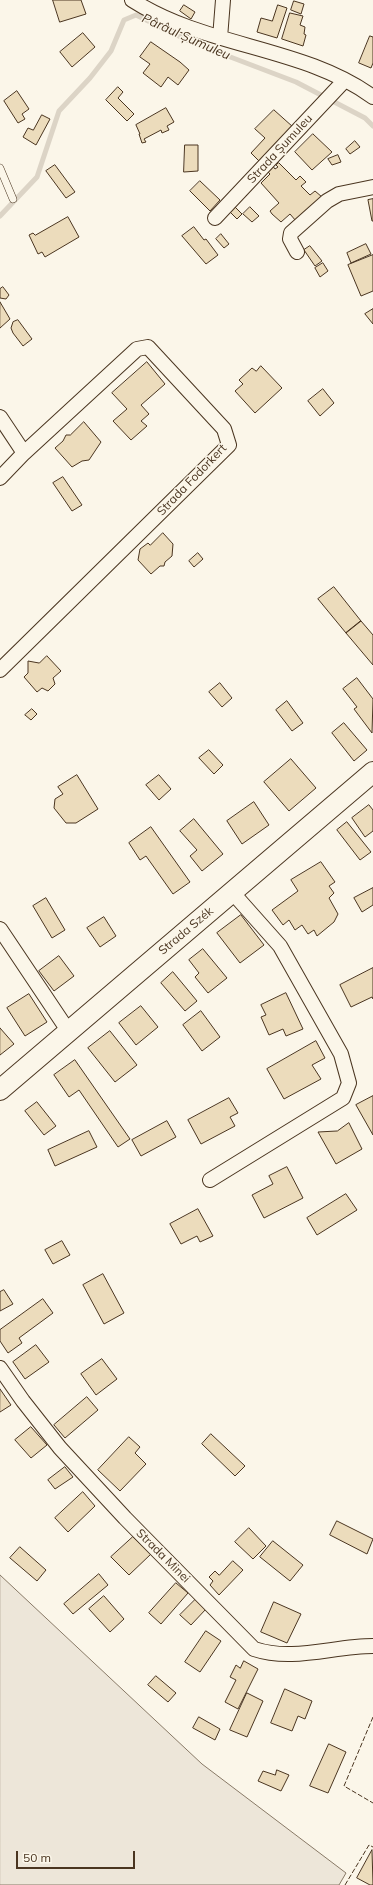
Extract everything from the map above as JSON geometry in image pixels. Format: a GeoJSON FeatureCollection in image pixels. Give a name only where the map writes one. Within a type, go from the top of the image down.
{"type":"FeatureCollection","features":[{"type":"Feature","properties":{"kind":"street"},"geometry":{"type":"LineString","coordinates":[[132,0],[159,16],[192,29],[322,69],[345,80],[373,97]]}},
{"type":"Feature","properties":{"kind":"street"},"geometry":{"type":"LineString","coordinates":[[220,38],[222,0]]}},
{"type":"Feature","properties":{"kind":"street","name":"Strada Șumuleu"},"geometry":{"type":"LineString","coordinates":[[215,218],[345,80]]}},
{"type":"Feature","properties":{"kind":"street"},"geometry":{"type":"LineString","coordinates":[[297,252],[290,239],[291,233],[327,201],[339,194],[373,187]]}},
{"type":"Feature","properties":{"kind":"street","name":"Strada Fodorkert"},"geometry":{"type":"LineString","coordinates":[[0,478],[24,453],[137,349],[148,347],[224,429],[230,445],[0,670]]}},
{"type":"Feature","properties":{"kind":"street"},"geometry":{"type":"LineString","coordinates":[[0,417],[24,453]]}},
{"type":"Feature","properties":{"kind":"street","name":"Strada Szék"},"geometry":{"type":"LineString","coordinates":[[0,1090],[373,772]]}},
{"type":"Feature","properties":{"kind":"street"},"geometry":{"type":"LineString","coordinates":[[210,1180],[343,1098],[349,1083],[341,1054],[280,946],[232,892]]}},
{"type":"Feature","properties":{"kind":"street"},"geometry":{"type":"LineString","coordinates":[[0,929],[69,1032]]}},
{"type":"Feature","properties":{"kind":"street","name":"Strada Minei"},"geometry":{"type":"LineString","coordinates":[[0,1368],[23,1402],[60,1448],[125,1518],[254,1649],[268,1654],[291,1654],[373,1646]]}},
{"type":"Feature","properties":{"kind":"lane"},"geometry":{"type":"LineString","coordinates":[[0,168],[13,199]]}},
{"type":"Feature","properties":{"kind":"shaded area"},"geometry":{"type":"Polygon","coordinates":[[[0,1575],[202,1764],[346,1873],[339,1885],[0,1885],[0,1575]]]}},
{"type":"Feature","properties":{"kind":"building"},"geometry":{"type":"Polygon","coordinates":[[[53,0],[81,0],[86,14],[60,22],[53,0]]]}},
{"type":"Feature","properties":{"kind":"building"},"geometry":{"type":"Polygon","coordinates":[[[294,1],[304,4],[301,14],[291,10],[294,1]]]}},
{"type":"Feature","properties":{"kind":"building"},"geometry":{"type":"Polygon","coordinates":[[[184,5],[195,12],[191,19],[180,11],[184,5]]]}},
{"type":"Feature","properties":{"kind":"building"},"geometry":{"type":"Polygon","coordinates":[[[278,5],[287,8],[277,38],[257,32],[261,18],[272,21],[278,5]]]}},
{"type":"Feature","properties":{"kind":"building"},"geometry":{"type":"Polygon","coordinates":[[[290,13],[303,16],[300,25],[305,27],[304,34],[306,35],[303,46],[282,39],[290,13]]]}},
{"type":"Feature","properties":{"kind":"building"},"geometry":{"type":"Polygon","coordinates":[[[83,33],[95,47],[72,67],[60,52],[83,33]]]}},
{"type":"Feature","properties":{"kind":"building"},"geometry":{"type":"Polygon","coordinates":[[[370,36],[373,37],[373,63],[371,68],[359,63],[370,36]]]}},
{"type":"Feature","properties":{"kind":"building"},"geometry":{"type":"Polygon","coordinates":[[[151,42],[189,70],[178,85],[168,77],[161,87],[143,73],[150,64],[140,57],[151,42]]]}},
{"type":"Feature","properties":{"kind":"building"},"geometry":{"type":"Polygon","coordinates":[[[118,87],[123,92],[118,98],[134,114],[127,121],[106,100],[118,87]]]}},
{"type":"Feature","properties":{"kind":"building"},"geometry":{"type":"Polygon","coordinates":[[[17,91],[29,109],[22,114],[25,119],[18,123],[4,101],[17,91]]]}},
{"type":"Feature","properties":{"kind":"building"},"geometry":{"type":"Polygon","coordinates":[[[166,108],[174,122],[167,126],[169,130],[162,133],[161,130],[144,139],[146,142],[142,143],[136,125],[166,108]]]}},
{"type":"Feature","properties":{"kind":"building"},"geometry":{"type":"Polygon","coordinates":[[[274,110],[293,127],[259,161],[251,153],[265,138],[255,129],[274,110]]]}},
{"type":"Feature","properties":{"kind":"building"},"geometry":{"type":"Polygon","coordinates":[[[42,115],[50,119],[36,145],[23,137],[28,128],[33,130],[42,115]]]}},
{"type":"Feature","properties":{"kind":"building"},"geometry":{"type":"Polygon","coordinates":[[[313,134],[332,152],[312,170],[295,152],[313,134]]]}},
{"type":"Feature","properties":{"kind":"building"},"geometry":{"type":"Polygon","coordinates":[[[355,141],[360,147],[350,154],[346,149],[355,141]]]}},
{"type":"Feature","properties":{"kind":"building"},"geometry":{"type":"Polygon","coordinates":[[[185,145],[198,145],[198,171],[184,172],[185,145]]]}},
{"type":"Feature","properties":{"kind":"building"},"geometry":{"type":"Polygon","coordinates":[[[338,155],[341,162],[332,165],[328,159],[338,155]]]}},
{"type":"Feature","properties":{"kind":"building"},"geometry":{"type":"Polygon","coordinates":[[[279,163],[296,180],[300,176],[306,182],[301,186],[310,195],[315,191],[322,197],[296,221],[290,214],[281,222],[272,214],[270,211],[279,203],[261,183],[270,174],[266,170],[272,165],[275,169],[278,167],[276,165],[279,163]]]}},
{"type":"Feature","properties":{"kind":"building"},"geometry":{"type":"Polygon","coordinates":[[[55,165],[75,192],[66,198],[46,171],[55,165]]]}},
{"type":"Feature","properties":{"kind":"building"},"geometry":{"type":"Polygon","coordinates":[[[200,181],[220,200],[210,211],[190,191],[200,181]]]}},
{"type":"Feature","properties":{"kind":"building"},"geometry":{"type":"Polygon","coordinates":[[[373,199],[373,221],[372,221],[368,200],[373,199]]]}},
{"type":"Feature","properties":{"kind":"building"},"geometry":{"type":"Polygon","coordinates":[[[235,207],[242,214],[237,219],[230,212],[235,207]]]}},
{"type":"Feature","properties":{"kind":"building"},"geometry":{"type":"Polygon","coordinates":[[[250,207],[259,216],[252,222],[243,214],[250,207]]]}},
{"type":"Feature","properties":{"kind":"building"},"geometry":{"type":"Polygon","coordinates":[[[68,217],[79,237],[45,257],[42,252],[38,254],[29,235],[33,233],[35,235],[68,217]]]}},
{"type":"Feature","properties":{"kind":"building"},"geometry":{"type":"Polygon","coordinates":[[[194,227],[204,240],[206,239],[218,255],[206,264],[182,236],[194,227]]]}},
{"type":"Feature","properties":{"kind":"building"},"geometry":{"type":"Polygon","coordinates":[[[221,234],[229,244],[224,248],[216,239],[221,234]]]}},
{"type":"Feature","properties":{"kind":"building"},"geometry":{"type":"Polygon","coordinates":[[[366,244],[371,254],[351,263],[347,253],[366,244]]]}},
{"type":"Feature","properties":{"kind":"building"},"geometry":{"type":"Polygon","coordinates":[[[310,246],[322,261],[315,266],[304,250],[310,246]]]}},
{"type":"Feature","properties":{"kind":"building"},"geometry":{"type":"Polygon","coordinates":[[[373,255],[373,291],[361,296],[348,265],[373,255]]]}},
{"type":"Feature","properties":{"kind":"building"},"geometry":{"type":"Polygon","coordinates":[[[323,263],[328,271],[320,277],[315,268],[323,263]]]}},
{"type":"Feature","properties":{"kind":"building"},"geometry":{"type":"Polygon","coordinates":[[[3,287],[9,295],[6,299],[0,298],[0,289],[3,287]]]}},
{"type":"Feature","properties":{"kind":"building"},"geometry":{"type":"Polygon","coordinates":[[[0,302],[10,319],[0,328],[0,302]]]}},
{"type":"Feature","properties":{"kind":"building"},"geometry":{"type":"Polygon","coordinates":[[[373,309],[373,324],[365,314],[373,309]]]}},
{"type":"Feature","properties":{"kind":"building"},"geometry":{"type":"Polygon","coordinates":[[[18,320],[32,339],[23,346],[11,328],[13,322],[18,320]]]}},
{"type":"Feature","properties":{"kind":"building"},"geometry":{"type":"Polygon","coordinates":[[[147,362],[165,384],[141,405],[149,414],[141,421],[147,426],[131,440],[113,421],[127,409],[112,393],[147,362]]]}},
{"type":"Feature","properties":{"kind":"building"},"geometry":{"type":"Polygon","coordinates":[[[261,366],[282,388],[255,413],[235,391],[243,384],[239,380],[252,368],[256,371],[261,366]]]}},
{"type":"Feature","properties":{"kind":"building"},"geometry":{"type":"Polygon","coordinates":[[[323,389],[334,403],[320,416],[308,401],[323,389]]]}},
{"type":"Feature","properties":{"kind":"building"},"geometry":{"type":"Polygon","coordinates":[[[84,422],[101,442],[89,460],[82,461],[72,467],[55,448],[63,441],[66,435],[70,435],[84,422]]]}},
{"type":"Feature","properties":{"kind":"building"},"geometry":{"type":"Polygon","coordinates":[[[63,477],[82,505],[72,511],[53,483],[63,477]]]}},
{"type":"Feature","properties":{"kind":"building"},"geometry":{"type":"Polygon","coordinates":[[[163,533],[173,544],[172,556],[165,562],[164,566],[160,566],[151,574],[138,560],[140,549],[148,543],[150,545],[163,533]]]}},
{"type":"Feature","properties":{"kind":"building"},"geometry":{"type":"Polygon","coordinates":[[[198,553],[203,559],[194,567],[189,561],[198,553]]]}},
{"type":"Feature","properties":{"kind":"building"},"geometry":{"type":"Polygon","coordinates":[[[334,587],[361,621],[346,633],[318,599],[334,587]]]}},
{"type":"Feature","properties":{"kind":"building"},"geometry":{"type":"Polygon","coordinates":[[[361,621],[373,635],[373,665],[346,633],[361,621]]]}},
{"type":"Feature","properties":{"kind":"building"},"geometry":{"type":"Polygon","coordinates":[[[47,656],[61,671],[53,678],[55,684],[48,691],[42,688],[37,692],[24,677],[28,673],[28,661],[39,663],[47,656]]]}},
{"type":"Feature","properties":{"kind":"building"},"geometry":{"type":"Polygon","coordinates":[[[357,678],[373,699],[372,733],[354,709],[357,707],[343,689],[357,678]]]}},
{"type":"Feature","properties":{"kind":"building"},"geometry":{"type":"Polygon","coordinates":[[[220,683],[232,698],[222,707],[209,692],[220,683]]]}},
{"type":"Feature","properties":{"kind":"building"},"geometry":{"type":"Polygon","coordinates":[[[287,701],[303,723],[292,731],[276,710],[287,701]]]}},
{"type":"Feature","properties":{"kind":"building"},"geometry":{"type":"Polygon","coordinates":[[[32,709],[37,714],[31,720],[25,715],[32,709]]]}},
{"type":"Feature","properties":{"kind":"building"},"geometry":{"type":"Polygon","coordinates":[[[344,723],[367,750],[354,761],[332,733],[344,723]]]}},
{"type":"Feature","properties":{"kind":"building"},"geometry":{"type":"Polygon","coordinates":[[[209,750],[223,765],[214,774],[199,758],[209,750]]]}},
{"type":"Feature","properties":{"kind":"building"},"geometry":{"type":"Polygon","coordinates":[[[291,759],[316,788],[289,811],[264,782],[291,759]]]}},
{"type":"Feature","properties":{"kind":"building"},"geometry":{"type":"Polygon","coordinates":[[[77,775],[98,809],[76,823],[66,823],[54,808],[55,799],[63,794],[58,787],[77,775]]]}},
{"type":"Feature","properties":{"kind":"building"},"geometry":{"type":"Polygon","coordinates":[[[159,775],[171,789],[159,800],[146,785],[159,775]]]}},
{"type":"Feature","properties":{"kind":"building"},"geometry":{"type":"Polygon","coordinates":[[[254,802],[269,825],[242,844],[227,821],[254,802]]]}},
{"type":"Feature","properties":{"kind":"building"},"geometry":{"type":"Polygon","coordinates":[[[369,805],[373,810],[373,831],[365,837],[352,818],[369,805]]]}},
{"type":"Feature","properties":{"kind":"building"},"geometry":{"type":"Polygon","coordinates":[[[194,819],[223,854],[202,871],[190,856],[197,850],[180,831],[194,819]]]}},
{"type":"Feature","properties":{"kind":"building"},"geometry":{"type":"Polygon","coordinates":[[[347,822],[371,852],[360,860],[337,830],[347,822]]]}},
{"type":"Feature","properties":{"kind":"building"},"geometry":{"type":"Polygon","coordinates":[[[151,827],[190,882],[173,894],[146,856],[140,860],[129,843],[151,827]]]}},
{"type":"Feature","properties":{"kind":"building"},"geometry":{"type":"Polygon","coordinates":[[[321,862],[335,882],[329,886],[334,893],[329,898],[338,914],[334,922],[317,936],[314,930],[308,934],[302,925],[295,930],[289,920],[283,925],[272,910],[298,891],[291,880],[321,862]]]}},
{"type":"Feature","properties":{"kind":"building"},"geometry":{"type":"Polygon","coordinates":[[[373,888],[373,905],[362,912],[354,898],[373,888]]]}},
{"type":"Feature","properties":{"kind":"building"},"geometry":{"type":"Polygon","coordinates":[[[46,898],[65,930],[52,938],[33,906],[46,898]]]}},
{"type":"Feature","properties":{"kind":"building"},"geometry":{"type":"Polygon","coordinates":[[[241,915],[264,945],[240,963],[217,933],[241,915]]]}},
{"type":"Feature","properties":{"kind":"building"},"geometry":{"type":"Polygon","coordinates":[[[104,917],[116,936],[100,947],[87,928],[104,917]]]}},
{"type":"Feature","properties":{"kind":"building"},"geometry":{"type":"Polygon","coordinates":[[[203,949],[227,978],[208,993],[195,977],[199,973],[189,960],[203,949]]]}},
{"type":"Feature","properties":{"kind":"building"},"geometry":{"type":"Polygon","coordinates":[[[59,956],[74,976],[54,991],[39,971],[59,956]]]}},
{"type":"Feature","properties":{"kind":"building"},"geometry":{"type":"Polygon","coordinates":[[[373,968],[373,999],[372,997],[351,1007],[340,985],[373,968]]]}},
{"type":"Feature","properties":{"kind":"building"},"geometry":{"type":"Polygon","coordinates":[[[173,972],[197,1001],[185,1011],[161,983],[173,972]]]}},
{"type":"Feature","properties":{"kind":"building"},"geometry":{"type":"Polygon","coordinates":[[[286,993],[303,1029],[286,1036],[283,1029],[269,1035],[261,1017],[266,1015],[261,1005],[286,993]]]}},
{"type":"Feature","properties":{"kind":"building"},"geometry":{"type":"Polygon","coordinates":[[[29,994],[47,1022],[25,1036],[7,1008],[29,994]]]}},
{"type":"Feature","properties":{"kind":"building"},"geometry":{"type":"Polygon","coordinates":[[[141,1006],[158,1027],[136,1045],[119,1023],[141,1006]]]}},
{"type":"Feature","properties":{"kind":"building"},"geometry":{"type":"Polygon","coordinates":[[[201,1011],[220,1037],[202,1051],[183,1025],[201,1011]]]}},
{"type":"Feature","properties":{"kind":"building"},"geometry":{"type":"Polygon","coordinates":[[[0,1028],[14,1044],[0,1055],[0,1028]]]}},
{"type":"Feature","properties":{"kind":"building"},"geometry":{"type":"Polygon","coordinates":[[[110,1031],[137,1065],[115,1082],[88,1048],[110,1031]]]}},
{"type":"Feature","properties":{"kind":"building"},"geometry":{"type":"Polygon","coordinates":[[[316,1041],[325,1058],[312,1065],[321,1079],[284,1099],[267,1069],[316,1041]]]}},
{"type":"Feature","properties":{"kind":"building"},"geometry":{"type":"Polygon","coordinates":[[[75,1060],[130,1139],[118,1147],[79,1090],[69,1097],[54,1075],[75,1060]]]}},
{"type":"Feature","properties":{"kind":"building"},"geometry":{"type":"Polygon","coordinates":[[[373,1096],[373,1135],[356,1105],[373,1096]]]}},
{"type":"Feature","properties":{"kind":"building"},"geometry":{"type":"Polygon","coordinates":[[[229,1098],[238,1113],[230,1117],[235,1126],[201,1144],[188,1120],[229,1098]]]}},
{"type":"Feature","properties":{"kind":"building"},"geometry":{"type":"Polygon","coordinates":[[[37,1102],[56,1126],[44,1135],[25,1111],[37,1102]]]}},
{"type":"Feature","properties":{"kind":"building"},"geometry":{"type":"Polygon","coordinates":[[[167,1121],[176,1137],[141,1156],[132,1140],[167,1121]]]}},
{"type":"Feature","properties":{"kind":"building"},"geometry":{"type":"Polygon","coordinates":[[[349,1123],[362,1149],[336,1164],[318,1132],[337,1131],[349,1123]]]}},
{"type":"Feature","properties":{"kind":"building"},"geometry":{"type":"Polygon","coordinates":[[[89,1131],[97,1147],[55,1166],[48,1150],[89,1131]]]}},
{"type":"Feature","properties":{"kind":"building"},"geometry":{"type":"Polygon","coordinates":[[[287,1167],[303,1198],[264,1218],[252,1195],[273,1184],[269,1176],[287,1167]]]}},
{"type":"Feature","properties":{"kind":"building"},"geometry":{"type":"Polygon","coordinates":[[[346,1194],[357,1210],[317,1235],[307,1218],[346,1194]]]}},
{"type":"Feature","properties":{"kind":"building"},"geometry":{"type":"Polygon","coordinates":[[[198,1209],[213,1236],[200,1242],[197,1236],[181,1244],[170,1224],[198,1209]]]}},
{"type":"Feature","properties":{"kind":"building"},"geometry":{"type":"Polygon","coordinates":[[[62,1241],[70,1255],[53,1264],[45,1250],[62,1241]]]}},
{"type":"Feature","properties":{"kind":"building"},"geometry":{"type":"Polygon","coordinates":[[[103,1274],[124,1313],[104,1324],[83,1285],[103,1274]]]}},
{"type":"Feature","properties":{"kind":"building"},"geometry":{"type":"Polygon","coordinates":[[[4,1290],[13,1304],[0,1311],[0,1292],[4,1290]]]}},
{"type":"Feature","properties":{"kind":"building"},"geometry":{"type":"Polygon","coordinates":[[[43,1299],[53,1313],[19,1338],[22,1343],[8,1353],[0,1341],[0,1330],[43,1299]]]}},
{"type":"Feature","properties":{"kind":"building"},"geometry":{"type":"Polygon","coordinates":[[[36,1345],[49,1362],[25,1379],[13,1362],[36,1345]]]}},
{"type":"Feature","properties":{"kind":"building"},"geometry":{"type":"Polygon","coordinates":[[[102,1359],[117,1379],[96,1395],[81,1374],[102,1359]]]}},
{"type":"Feature","properties":{"kind":"building"},"geometry":{"type":"Polygon","coordinates":[[[0,1389],[11,1405],[0,1412],[0,1389]]]}},
{"type":"Feature","properties":{"kind":"building"},"geometry":{"type":"Polygon","coordinates":[[[87,1397],[98,1410],[65,1438],[54,1425],[87,1397]]]}},
{"type":"Feature","properties":{"kind":"building"},"geometry":{"type":"Polygon","coordinates":[[[31,1427],[47,1445],[31,1458],[15,1440],[31,1427]]]}},
{"type":"Feature","properties":{"kind":"building"},"geometry":{"type":"Polygon","coordinates":[[[211,1434],[245,1466],[235,1476],[202,1444],[211,1434]]]}},
{"type":"Feature","properties":{"kind":"building"},"geometry":{"type":"Polygon","coordinates":[[[129,1437],[140,1447],[135,1453],[146,1464],[120,1491],[98,1470],[129,1437]]]}},
{"type":"Feature","properties":{"kind":"building"},"geometry":{"type":"Polygon","coordinates":[[[65,1467],[73,1477],[55,1489],[48,1480],[65,1467]]]}},
{"type":"Feature","properties":{"kind":"building"},"geometry":{"type":"Polygon","coordinates":[[[83,1492],[95,1506],[68,1532],[55,1518],[83,1492]]]}},
{"type":"Feature","properties":{"kind":"building"},"geometry":{"type":"Polygon","coordinates":[[[337,1521],[373,1539],[367,1554],[330,1535],[337,1521]]]}},
{"type":"Feature","properties":{"kind":"building"},"geometry":{"type":"Polygon","coordinates":[[[249,1528],[266,1546],[253,1559],[235,1542],[249,1528]]]}},
{"type":"Feature","properties":{"kind":"building"},"geometry":{"type":"Polygon","coordinates":[[[133,1537],[151,1554],[129,1575],[111,1557],[133,1537]]]}},
{"type":"Feature","properties":{"kind":"building"},"geometry":{"type":"Polygon","coordinates":[[[273,1541],[303,1565],[290,1581],[260,1557],[273,1541]]]}},
{"type":"Feature","properties":{"kind":"building"},"geometry":{"type":"Polygon","coordinates":[[[20,1547],[46,1570],[37,1581],[10,1558],[20,1547]]]}},
{"type":"Feature","properties":{"kind":"building"},"geometry":{"type":"Polygon","coordinates":[[[233,1561],[243,1570],[219,1595],[210,1585],[213,1581],[209,1577],[215,1571],[219,1575],[233,1561]]]}},
{"type":"Feature","properties":{"kind":"building"},"geometry":{"type":"Polygon","coordinates":[[[99,1574],[108,1585],[73,1614],[64,1604],[99,1574]]]}},
{"type":"Feature","properties":{"kind":"building"},"geometry":{"type":"Polygon","coordinates":[[[176,1583],[188,1593],[161,1624],[149,1613],[176,1583]]]}},
{"type":"Feature","properties":{"kind":"building"},"geometry":{"type":"Polygon","coordinates":[[[104,1596],[124,1619],[110,1632],[89,1609],[104,1596]]]}},
{"type":"Feature","properties":{"kind":"building"},"geometry":{"type":"Polygon","coordinates":[[[196,1599],[206,1609],[191,1625],[180,1615],[196,1599]]]}},
{"type":"Feature","properties":{"kind":"building"},"geometry":{"type":"Polygon","coordinates":[[[274,1602],[301,1614],[287,1643],[261,1632],[274,1602]]]}},
{"type":"Feature","properties":{"kind":"building"},"geometry":{"type":"Polygon","coordinates":[[[206,1631],[221,1641],[200,1672],[185,1662],[206,1631]]]}},
{"type":"Feature","properties":{"kind":"building"},"geometry":{"type":"Polygon","coordinates":[[[244,1661],[258,1669],[238,1709],[225,1702],[236,1680],[230,1677],[236,1665],[240,1668],[244,1661]]]}},
{"type":"Feature","properties":{"kind":"building"},"geometry":{"type":"Polygon","coordinates":[[[156,1676],[176,1693],[168,1702],[148,1685],[156,1676]]]}},
{"type":"Feature","properties":{"kind":"building"},"geometry":{"type":"Polygon","coordinates":[[[285,1689],[312,1701],[305,1719],[298,1716],[292,1731],[271,1723],[285,1689]]]}},
{"type":"Feature","properties":{"kind":"building"},"geometry":{"type":"Polygon","coordinates":[[[247,1693],[263,1701],[247,1737],[230,1730],[247,1693]]]}},
{"type":"Feature","properties":{"kind":"building"},"geometry":{"type":"Polygon","coordinates":[[[199,1717],[220,1729],[215,1740],[193,1728],[199,1717]]]}},
{"type":"Feature","properties":{"kind":"building"},"geometry":{"type":"Polygon","coordinates":[[[329,1744],[346,1752],[328,1793],[310,1786],[329,1744]]]}},
{"type":"Feature","properties":{"kind":"building"},"geometry":{"type":"Polygon","coordinates":[[[277,1770],[289,1775],[281,1791],[258,1781],[263,1771],[275,1775],[277,1770]]]}},
{"type":"Feature","properties":{"kind":"building"},"geometry":{"type":"Polygon","coordinates":[[[372,1850],[373,1885],[370,1885],[357,1878],[372,1850]]]}},
{"type":"Feature","properties":{"kind":"waterway","name":"Pârâul Șumuleu"},"geometry":{"type":"LineString","coordinates":[[0,216],[37,177],[59,111],[90,78],[111,51],[124,20],[136,15],[191,42],[296,82],[365,118],[373,126]]}},
{"type":"Feature","properties":{"kind":"fence"},"geometry":{"type":"LineString","coordinates":[[373,1717],[344,1786],[373,1803]]}},
{"type":"Feature","properties":{"kind":"fence"},"geometry":{"type":"LineString","coordinates":[[345,1885],[369,1845],[373,1847]]}}]}
